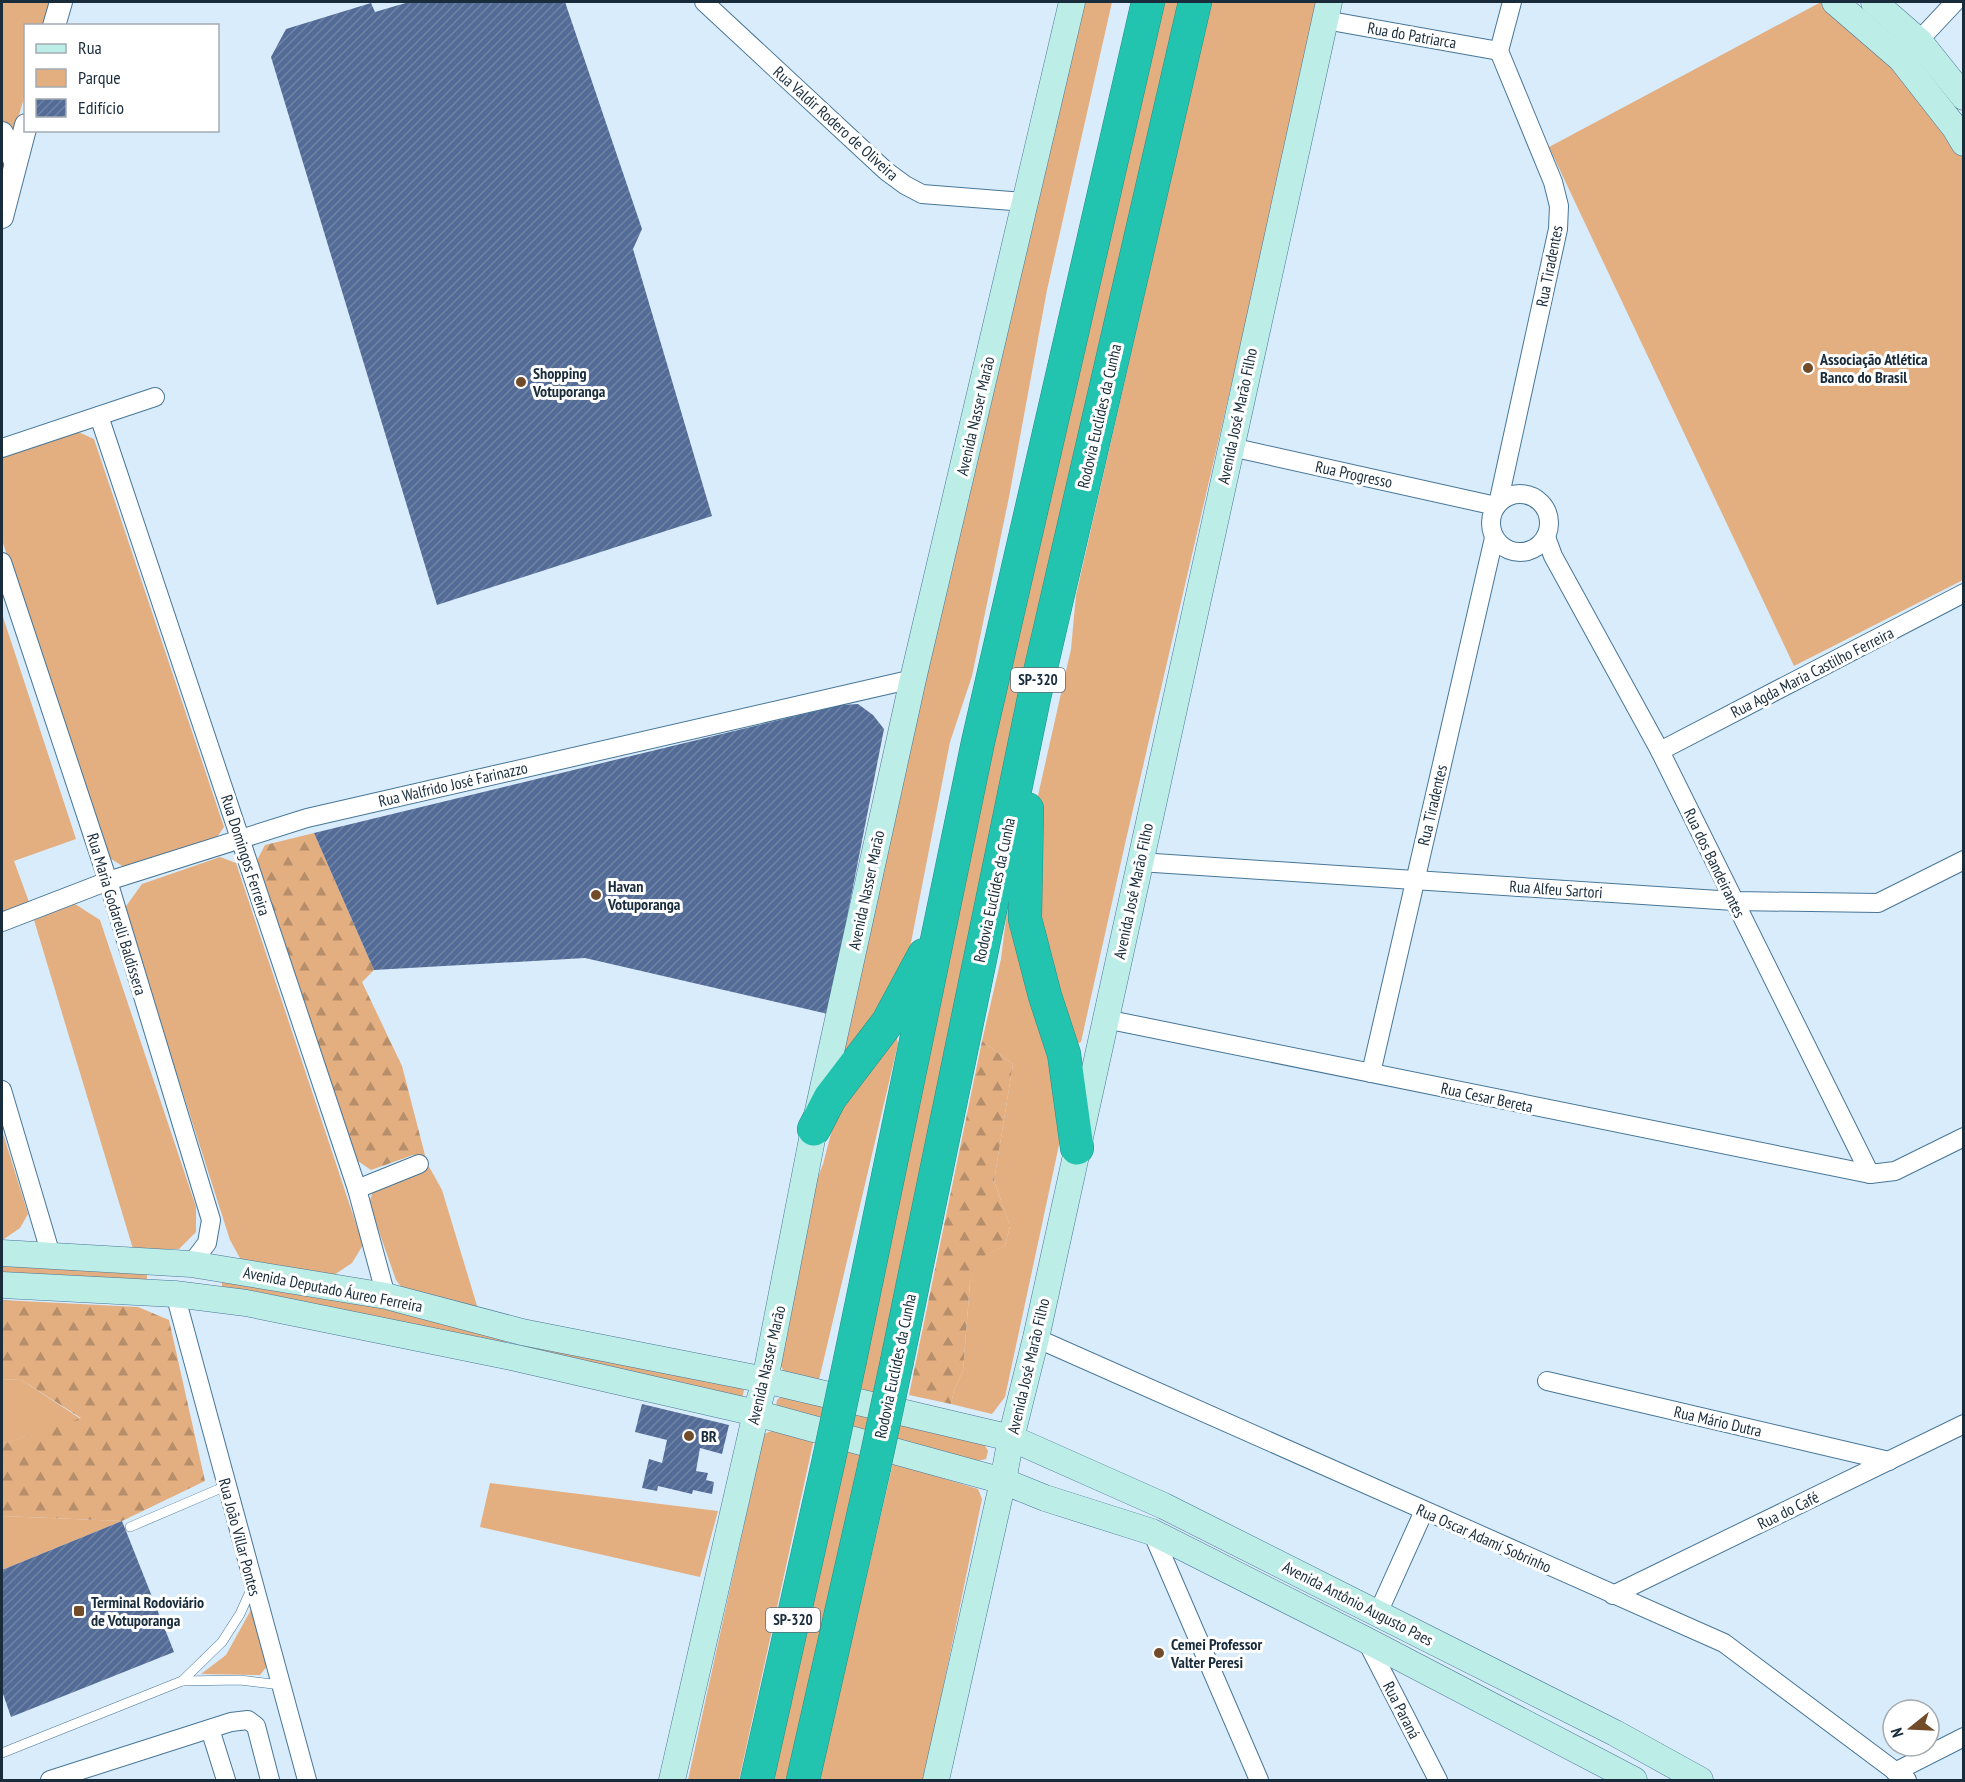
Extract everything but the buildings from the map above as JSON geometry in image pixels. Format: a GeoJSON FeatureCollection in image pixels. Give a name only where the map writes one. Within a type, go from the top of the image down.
{"type":"FeatureCollection","features":[{"type":"Feature","properties":{"kind":"highway","name":"SP-320"},"geometry":{"type":"LineString","coordinates":[[757,1780],[829,1459],[978,742],[1148,2]]}},
{"type":"Feature","properties":{"kind":"highway","name":"Rodovia Euclides da Cunha"},"geometry":{"type":"LineString","coordinates":[[803,1780],[897,1361],[1034,698],[1195,2]]}},
{"type":"Feature","properties":{"kind":"highway"},"geometry":{"type":"LineString","coordinates":[[1034,698],[1026,831],[1025,919],[1045,996],[1064,1054],[1077,1148]]}},
{"type":"Feature","properties":{"kind":"highway"},"geometry":{"type":"LineString","coordinates":[[814,1129],[830,1098],[888,1022],[941,925]]}},
{"type":"Feature","properties":{"kind":"main road","name":"Avenida Nasser Marão"},"geometry":{"type":"LineString","coordinates":[[672,1780],[765,1380],[814,1129],[913,679],[1072,2]]}},
{"type":"Feature","properties":{"kind":"main road"},"geometry":{"type":"LineString","coordinates":[[1835,2],[1910,50],[1964,97]]}},
{"type":"Feature","properties":{"kind":"main road"},"geometry":{"type":"LineString","coordinates":[[1874,2],[1910,50],[1964,143]]}},
{"type":"Feature","properties":{"kind":"main road","name":"Avenida José Marão Filho"},"geometry":{"type":"LineString","coordinates":[[936,1780],[1011,1438],[1036,1338],[1327,11]]}},
{"type":"Feature","properties":{"kind":"main road","name":"Avenida Deputado Áureo Ferreira"},"geometry":{"type":"LineString","coordinates":[[2,1252],[191,1264],[386,1296],[522,1332],[765,1380],[1011,1438]]}},
{"type":"Feature","properties":{"kind":"main road"},"geometry":{"type":"LineString","coordinates":[[175,1294],[191,1264]]}},
{"type":"Feature","properties":{"kind":"main road","name":"Avenida Deputado Áureo Ferreira"},"geometry":{"type":"LineString","coordinates":[[2,1285],[175,1294],[246,1303],[516,1358],[756,1413],[1003,1481]]}},
{"type":"Feature","properties":{"kind":"main road"},"geometry":{"type":"LineString","coordinates":[[516,1358],[522,1332]]}},
{"type":"Feature","properties":{"kind":"main road","name":"Avenida Antônio Augusto Paes"},"geometry":{"type":"LineString","coordinates":[[1011,1438],[1164,1506],[1615,1733],[1669,1773],[1700,1780]]}},
{"type":"Feature","properties":{"kind":"main road","name":"Avenida Antônio Augusto Paes"},"geometry":{"type":"LineString","coordinates":[[1003,1481],[1045,1498],[1152,1532],[1366,1640],[1634,1780]]}},
{"type":"Feature","properties":{"kind":"main road"},"geometry":{"type":"LineString","coordinates":[[1152,1532],[1164,1506]]}},
{"type":"Feature","properties":{"kind":"main road"},"geometry":{"type":"LineString","coordinates":[[1366,1640],[1378,1613]]}},
{"type":"Feature","properties":{"kind":"street"},"geometry":{"type":"LineString","coordinates":[[55,24],[61,2]]}},
{"type":"Feature","properties":{"kind":"street","name":"Rua Valdir Rodero de Oliveira"},"geometry":{"type":"LineString","coordinates":[[704,2],[886,171],[905,185],[922,194],[1025,202]]}},
{"type":"Feature","properties":{"kind":"street"},"geometry":{"type":"LineString","coordinates":[[1499,51],[1512,2]]}},
{"type":"Feature","properties":{"kind":"street"},"geometry":{"type":"LineString","coordinates":[[1910,50],[1955,2]]}},
{"type":"Feature","properties":{"kind":"street","name":"Rua do Patriarca"},"geometry":{"type":"LineString","coordinates":[[1327,11],[1499,51]]}},
{"type":"Feature","properties":{"kind":"street","name":"Rua Tiradentes"},"geometry":{"type":"LineString","coordinates":[[1491,507],[1558,229],[1559,207],[1553,182],[1499,51]]}},
{"type":"Feature","properties":{"kind":"street"},"geometry":{"type":"LineString","coordinates":[[2,217],[24,132]]}},
{"type":"Feature","properties":{"kind":"street"},"geometry":{"type":"LineString","coordinates":[[2,133],[15,161]]}},
{"type":"Feature","properties":{"kind":"street"},"geometry":{"type":"LineString","coordinates":[[2,448],[155,397]]}},
{"type":"Feature","properties":{"kind":"street","name":"Rua Domingos Ferreira"},"geometry":{"type":"LineString","coordinates":[[99,416],[357,1189],[386,1296]]}},
{"type":"Feature","properties":{"kind":"street","name":"Rua Progresso"},"geometry":{"type":"LineString","coordinates":[[1231,447],[1491,507]]}},
{"type":"Feature","properties":{"kind":"street"},"geometry":{"type":"LineString","coordinates":[[1520,494],[1536,499],[1547,512],[1546,537],[1537,547],[1524,553],[1504,548],[1491,532],[1491,507],[1512,495],[1520,494]]}},
{"type":"Feature","properties":{"kind":"street","name":"Rua dos Bandeirantes"},"geometry":{"type":"LineString","coordinates":[[1546,537],[1553,556],[1660,750],[1870,1174]]}},
{"type":"Feature","properties":{"kind":"street","name":"Rua Tiradentes"},"geometry":{"type":"LineString","coordinates":[[1371,1073],[1494,538]]}},
{"type":"Feature","properties":{"kind":"street"},"geometry":{"type":"LineString","coordinates":[[1531,550],[1553,556]]}},
{"type":"Feature","properties":{"kind":"street","name":"Rua Maria Godarelli Baldissera"},"geometry":{"type":"LineString","coordinates":[[2,562],[108,881],[211,1220],[207,1243],[191,1264]]}},
{"type":"Feature","properties":{"kind":"street","name":"Rua Agda Maria Castilho Ferreira"},"geometry":{"type":"LineString","coordinates":[[1660,750],[1964,593]]}},
{"type":"Feature","properties":{"kind":"street","name":"Rua Walfrido José Farinazzo"},"geometry":{"type":"LineString","coordinates":[[2,922],[108,881],[307,818],[913,679]]}},
{"type":"Feature","properties":{"kind":"street","name":"Rua Alfeu Sartori"},"geometry":{"type":"LineString","coordinates":[[1139,862],[1734,901],[1878,903],[1964,860]]}},
{"type":"Feature","properties":{"kind":"street","name":"Rua Cesar Bereta"},"geometry":{"type":"LineString","coordinates":[[1105,1018],[1870,1174]]}},
{"type":"Feature","properties":{"kind":"street"},"geometry":{"type":"LineString","coordinates":[[2,1090],[51,1255]]}},
{"type":"Feature","properties":{"kind":"street"},"geometry":{"type":"LineString","coordinates":[[1870,1174],[1895,1171],[1964,1137]]}},
{"type":"Feature","properties":{"kind":"street"},"geometry":{"type":"LineString","coordinates":[[357,1189],[419,1164]]}},
{"type":"Feature","properties":{"kind":"street","name":"Rua João Villar Pontes"},"geometry":{"type":"LineString","coordinates":[[175,1294],[307,1780]]}},
{"type":"Feature","properties":{"kind":"street","name":"Rua Oscar Adamí Sobrinho"},"geometry":{"type":"LineString","coordinates":[[1036,1338],[1724,1643],[1901,1776]]}},
{"type":"Feature","properties":{"kind":"street","name":"Rua Mário Dutra"},"geometry":{"type":"LineString","coordinates":[[1547,1381],[1889,1461]]}},
{"type":"Feature","properties":{"kind":"street","name":"Rua do Café"},"geometry":{"type":"LineString","coordinates":[[1613,1595],[1964,1424]]}},
{"type":"Feature","properties":{"kind":"street"},"geometry":{"type":"LineString","coordinates":[[1378,1613],[1424,1511]]}},
{"type":"Feature","properties":{"kind":"street"},"geometry":{"type":"LineString","coordinates":[[1152,1532],[1259,1780]]}},
{"type":"Feature","properties":{"kind":"street","name":"Rua Paraná"},"geometry":{"type":"LineString","coordinates":[[1366,1640],[1438,1780]]}},
{"type":"Feature","properties":{"kind":"street"},"geometry":{"type":"LineString","coordinates":[[50,1780],[231,1722],[248,1720],[256,1726],[270,1780]]}},
{"type":"Feature","properties":{"kind":"street"},"geometry":{"type":"LineString","coordinates":[[210,1729],[226,1780]]}},
{"type":"Feature","properties":{"kind":"street"},"geometry":{"type":"LineString","coordinates":[[1901,1776],[1964,1737]]}},
{"type":"Feature","properties":{"kind":"lane"},"geometry":{"type":"LineString","coordinates":[[130,1527],[226,1486]]}},
{"type":"Feature","properties":{"kind":"lane"},"geometry":{"type":"LineString","coordinates":[[182,1681],[222,1641],[240,1614],[253,1584]]}},
{"type":"Feature","properties":{"kind":"lane"},"geometry":{"type":"LineString","coordinates":[[2,1753],[12,1747],[182,1681],[240,1680],[281,1685]]}},
{"type":"Feature","properties":{"kind":"lane"},"geometry":{"type":"LineString","coordinates":[[2,1746],[12,1747]]}},
{"type":"Feature","properties":{"kind":"green space"},"geometry":{"type":"Polygon","coordinates":[[[2,2],[52,2],[45,24],[24,24],[24,98],[16,126],[10,129],[4,125],[2,120],[2,2]]]}},
{"type":"Feature","properties":{"kind":"green space"},"geometry":{"type":"Polygon","coordinates":[[[1078,2],[1112,2],[1047,290],[1009,497],[972,676],[950,742],[909,953],[885,1018],[845,1063],[844,1048],[856,971],[1078,2]]]}},
{"type":"Feature","properties":{"kind":"green space"},"geometry":{"type":"Polygon","coordinates":[[[1155,2],[1185,2],[878,1399],[855,1395],[949,925],[1155,2]]]}},
{"type":"Feature","properties":{"kind":"green space"},"geometry":{"type":"Polygon","coordinates":[[[1211,2],[1320,2],[1081,1042],[1073,1045],[1030,916],[1037,800],[1071,649],[1076,595],[1211,2]]]}},
{"type":"Feature","properties":{"kind":"green space","name":"Associação Atlética Banco do Brasil"},"geometry":{"type":"Polygon","coordinates":[[[1821,2],[1896,65],[1949,133],[1963,156],[1963,580],[1794,666],[1549,147],[1821,2]]]}},
{"type":"Feature","properties":{"kind":"green space"},"geometry":{"type":"Polygon","coordinates":[[[76,431],[94,439],[224,827],[215,840],[124,867],[108,857],[2,540],[2,458],[76,431]]]}},
{"type":"Feature","properties":{"kind":"green space"},"geometry":{"type":"Polygon","coordinates":[[[2,614],[76,839],[14,861],[29,902],[2,912],[2,614]]]}},
{"type":"Feature","properties":{"kind":"green space"},"geometry":{"type":"Polygon","coordinates":[[[314,833],[374,970],[362,982],[402,1066],[427,1163],[421,1156],[413,1155],[371,1170],[355,1159],[254,866],[265,845],[314,833]]]}},
{"type":"Feature","properties":{"kind":"green space"},"geometry":{"type":"Polygon","coordinates":[[[220,857],[236,863],[363,1245],[352,1263],[328,1279],[241,1260],[230,1240],[124,909],[142,884],[220,857]]]}},
{"type":"Feature","properties":{"kind":"green space"},"geometry":{"type":"Polygon","coordinates":[[[75,904],[100,920],[196,1207],[196,1232],[179,1249],[133,1249],[34,920],[75,904]]]}},
{"type":"Feature","properties":{"kind":"green space"},"geometry":{"type":"Polygon","coordinates":[[[1014,908],[1038,995],[1062,1131],[1005,1397],[992,1414],[951,1404],[954,1390],[963,1371],[970,1282],[979,1258],[1005,1246],[1010,1226],[994,1181],[1013,1064],[982,1041],[1001,959],[1007,911],[1014,908]]]}},
{"type":"Feature","properties":{"kind":"green space"},"geometry":{"type":"Polygon","coordinates":[[[896,1031],[898,1044],[818,1384],[786,1376],[780,1364],[809,1201],[823,1164],[833,1126],[847,1099],[896,1031]]]}},
{"type":"Feature","properties":{"kind":"green space"},"geometry":{"type":"Polygon","coordinates":[[[982,1041],[1013,1064],[994,1181],[1010,1226],[1005,1246],[980,1258],[970,1282],[963,1371],[954,1390],[951,1404],[909,1395],[982,1041]]]}},
{"type":"Feature","properties":{"kind":"green space"},"geometry":{"type":"Polygon","coordinates":[[[2,1130],[28,1214],[20,1228],[4,1239],[2,1239],[2,1130]]]}},
{"type":"Feature","properties":{"kind":"green space"},"geometry":{"type":"Polygon","coordinates":[[[427,1163],[442,1190],[478,1309],[406,1293],[396,1280],[369,1203],[374,1188],[427,1163]]]}},
{"type":"Feature","properties":{"kind":"green space"},"geometry":{"type":"Polygon","coordinates":[[[2,1260],[140,1269],[147,1275],[147,1282],[2,1278],[2,1260]]]}},
{"type":"Feature","properties":{"kind":"green space"},"geometry":{"type":"Polygon","coordinates":[[[222,1281],[385,1308],[503,1335],[504,1348],[222,1288],[222,1281]]]}},
{"type":"Feature","properties":{"kind":"green space"},"geometry":{"type":"Polygon","coordinates":[[[2,1300],[138,1307],[169,1320],[205,1481],[122,1521],[2,1516],[2,1444],[81,1418],[20,1379],[2,1380],[2,1300]]]}},
{"type":"Feature","properties":{"kind":"green space"},"geometry":{"type":"Polygon","coordinates":[[[528,1342],[739,1385],[744,1390],[742,1399],[526,1348],[528,1342]]]}},
{"type":"Feature","properties":{"kind":"green space"},"geometry":{"type":"Polygon","coordinates":[[[20,1379],[81,1419],[2,1444],[2,1380],[20,1379]]]}},
{"type":"Feature","properties":{"kind":"green space"},"geometry":{"type":"Polygon","coordinates":[[[783,1395],[984,1444],[988,1451],[986,1459],[977,1461],[776,1406],[777,1400],[783,1395]]]}},
{"type":"Feature","properties":{"kind":"green space"},"geometry":{"type":"Polygon","coordinates":[[[774,1430],[814,1439],[739,1780],[688,1780],[764,1434],[774,1430]]]}},
{"type":"Feature","properties":{"kind":"green space"},"geometry":{"type":"Polygon","coordinates":[[[846,1448],[865,1454],[791,1780],[768,1780],[846,1448]]]}},
{"type":"Feature","properties":{"kind":"green space"},"geometry":{"type":"Polygon","coordinates":[[[893,1463],[978,1489],[982,1499],[924,1780],[819,1780],[893,1463]]]}},
{"type":"Feature","properties":{"kind":"green space"},"geometry":{"type":"Polygon","coordinates":[[[490,1483],[718,1511],[700,1577],[480,1527],[490,1483]]]}},
{"type":"Feature","properties":{"kind":"green space"},"geometry":{"type":"Polygon","coordinates":[[[2,1516],[122,1521],[2,1570],[2,1516]]]}},
{"type":"Feature","properties":{"kind":"green space"},"geometry":{"type":"Polygon","coordinates":[[[252,1608],[268,1665],[260,1675],[201,1674],[226,1655],[252,1608]]]}},
{"type":"Feature","properties":{"kind":"place","name":"Associação Atlética Banco do Brasil"},"geometry":{"type":"Point","coordinates":[1808,368]}},
{"type":"Feature","properties":{"kind":"place","name":"Shopping Votuporanga"},"geometry":{"type":"Point","coordinates":[521,382]}},
{"type":"Feature","properties":{"kind":"place","name":"Havan Votuporanga"},"geometry":{"type":"Point","coordinates":[596,895]}},
{"type":"Feature","properties":{"kind":"place","name":"BR"},"geometry":{"type":"Point","coordinates":[689,1436]}},
{"type":"Feature","properties":{"kind":"place","name":"Terminal Rodoviário de Votuporanga"},"geometry":{"type":"Point","coordinates":[79,1611]}},
{"type":"Feature","properties":{"kind":"place","name":"Cemei Professor Valter Peresi"},"geometry":{"type":"Point","coordinates":[1159,1653]}}]}
